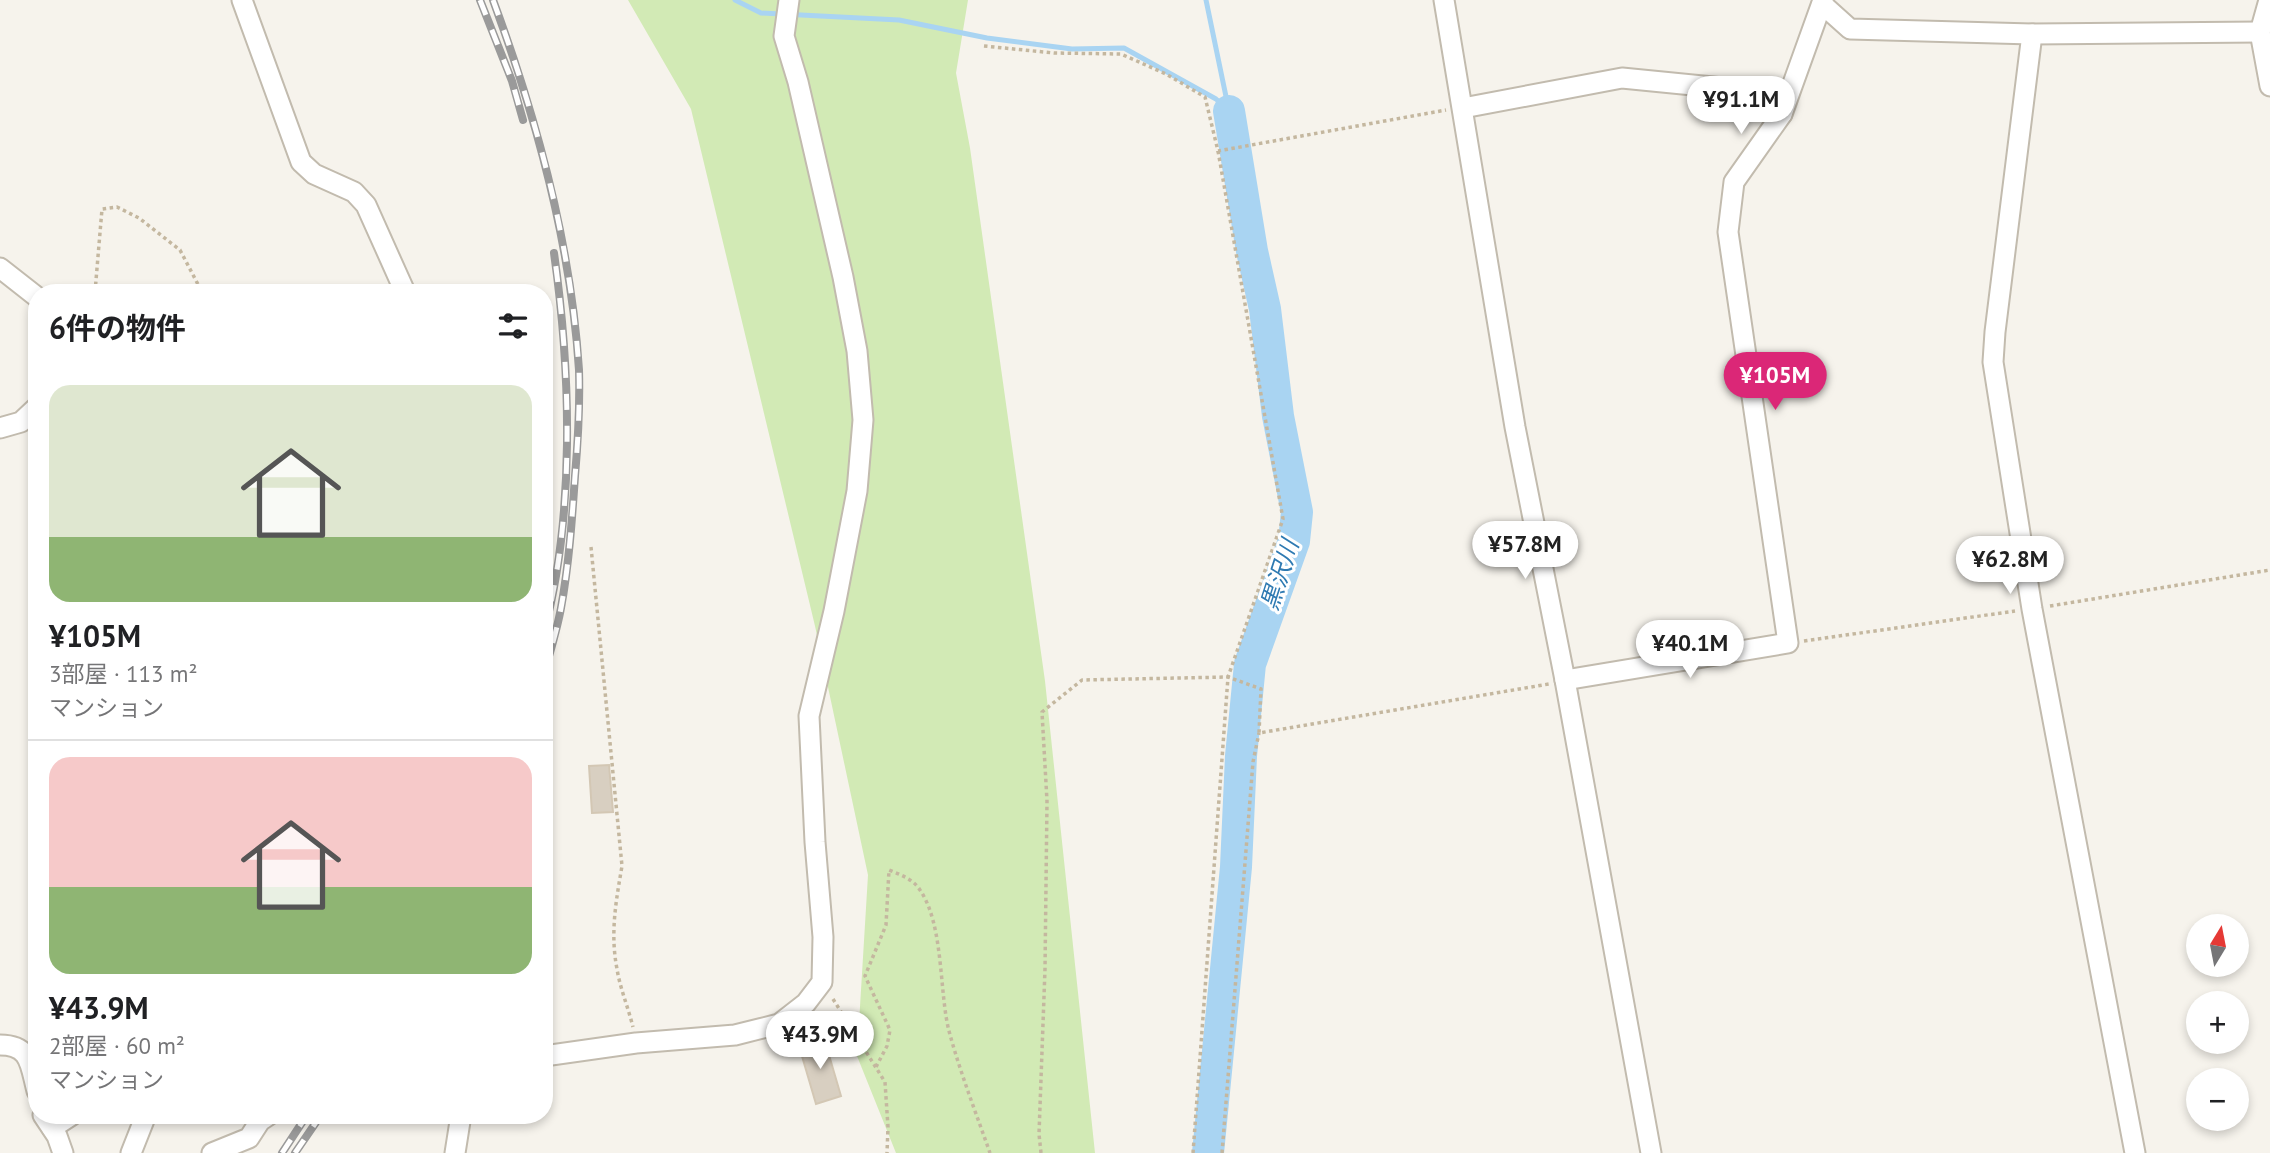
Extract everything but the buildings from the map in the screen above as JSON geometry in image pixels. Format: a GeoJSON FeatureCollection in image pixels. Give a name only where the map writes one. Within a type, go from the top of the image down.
{"type":"FeatureCollection","features":[{"type":"Feature","properties":{"kind":"street"},"geometry":{"type":"LineString","coordinates":[[242,0],[301,162],[314,174],[354,192],[366,205],[401,284]]}},
{"type":"Feature","properties":{"kind":"street"},"geometry":{"type":"LineString","coordinates":[[553,1055],[636,1043],[736,1035],[779,1024],[806,1003],[822,982],[823,937],[809,716],[834,611],[857,491],[863,420],[857,351],[843,277],[798,82],[784,36],[789,0]]}},
{"type":"Feature","properties":{"kind":"street"},"geometry":{"type":"LineString","coordinates":[[1444,0],[1515,427],[1565,680],[1651,1153]]}},
{"type":"Feature","properties":{"kind":"street"},"geometry":{"type":"LineString","coordinates":[[2269,0],[2260,32],[2270,86]]}},
{"type":"Feature","properties":{"kind":"street"},"geometry":{"type":"LineString","coordinates":[[1565,680],[1788,643],[1728,232],[1734,182],[1782,114],[1822,2],[1850,29],[2032,34],[2260,32]]}},
{"type":"Feature","properties":{"kind":"street"},"geometry":{"type":"LineString","coordinates":[[2032,34],[1996,318],[1993,362],[2032,609],[2135,1153]]}},
{"type":"Feature","properties":{"kind":"street"},"geometry":{"type":"LineString","coordinates":[[1463,107],[1622,78],[1743,90],[1782,114]]}},
{"type":"Feature","properties":{"kind":"street"},"geometry":{"type":"LineString","coordinates":[[0,268],[28,290]]}},
{"type":"Feature","properties":{"kind":"street"},"geometry":{"type":"LineString","coordinates":[[0,428],[21,422],[28,415]]}},
{"type":"Feature","properties":{"kind":"street"},"geometry":{"type":"LineString","coordinates":[[0,1045],[14,1045],[23,1051],[28,1060]]}},
{"type":"Feature","properties":{"kind":"street"},"geometry":{"type":"LineString","coordinates":[[48,1124],[63,1153]]}},
{"type":"Feature","properties":{"kind":"street"},"geometry":{"type":"LineString","coordinates":[[131,1153],[142,1124]]}},
{"type":"Feature","properties":{"kind":"street"},"geometry":{"type":"LineString","coordinates":[[212,1153],[249,1138],[258,1124]]}},
{"type":"Feature","properties":{"kind":"street"},"geometry":{"type":"LineString","coordinates":[[455,1153],[460,1124]]}},
{"type":"Feature","properties":{"kind":"path"},"geometry":{"type":"LineString","coordinates":[[984,46],[1054,53],[1121,54],[1205,97],[1218,150],[1283,519],[1228,677],[1193,1153]]}},
{"type":"Feature","properties":{"kind":"path"},"geometry":{"type":"LineString","coordinates":[[1218,150],[1463,107]]}},
{"type":"Feature","properties":{"kind":"path"},"geometry":{"type":"LineString","coordinates":[[96,284],[102,209],[117,207],[139,218],[180,250],[198,284]]}},
{"type":"Feature","properties":{"kind":"path"},"geometry":{"type":"LineString","coordinates":[[591,547],[622,866],[614,907],[613,939],[617,971],[636,1043]]}},
{"type":"Feature","properties":{"kind":"path"},"geometry":{"type":"LineString","coordinates":[[1041,1153],[1039,1121],[1045,969],[1047,801],[1042,712],[1082,680],[1228,677],[1261,689],[1259,733],[1252,762],[1222,1153]]}},
{"type":"Feature","properties":{"kind":"path"},"geometry":{"type":"LineString","coordinates":[[1259,733],[1565,680]]}},
{"type":"Feature","properties":{"kind":"path"},"geometry":{"type":"LineString","coordinates":[[876,1067],[887,1046],[890,1030],[865,976],[886,925],[889,870],[909,879],[920,891],[931,915],[944,982],[948,1029],[990,1153]]}},
{"type":"Feature","properties":{"kind":"path"},"geometry":{"type":"LineString","coordinates":[[822,982],[885,1082],[887,1153]]}},
{"type":"Feature","properties":{"kind":"green space"},"geometry":{"type":"Polygon","coordinates":[[[628,0],[968,0],[956,73],[970,148],[1045,681],[1095,1153],[896,1153],[857,1056],[868,875],[815,626],[691,109],[628,0]]]}},
{"type":"Feature","properties":{"kind":"waterway"},"geometry":{"type":"LineString","coordinates":[[735,0],[761,13],[899,20],[987,38],[1072,49],[1124,48],[1216,99],[1229,111]]}},
{"type":"Feature","properties":{"kind":"waterway","name":"黒沢川"},"geometry":{"type":"LineString","coordinates":[[1206,0],[1229,111]]}},
{"type":"Feature","properties":{"kind":"waterway","name":"黒沢川"},"geometry":{"type":"LineString","coordinates":[[1208,1153],[1236,867],[1241,756],[1250,664],[1294,541],[1297,512],[1278,416],[1265,309],[1252,251],[1229,111]]}},
{"type":"Feature","properties":{"kind":"railway"},"geometry":{"type":"LineString","coordinates":[[480,0],[512,81],[523,120]]}},
{"type":"Feature","properties":{"kind":"railway"},"geometry":{"type":"LineString","coordinates":[[493,0],[524,90],[549,182],[560,228],[575,323],[579,396],[573,509],[564,592],[553,639]]}},
{"type":"Feature","properties":{"kind":"railway"},"geometry":{"type":"LineString","coordinates":[[553,592],[561,540],[567,444],[564,346],[554,253]]}},
{"type":"Feature","properties":{"kind":"railway"},"geometry":{"type":"LineString","coordinates":[[282,1153],[301,1124]]}},
{"type":"Feature","properties":{"kind":"railway"},"geometry":{"type":"LineString","coordinates":[[295,1153],[315,1124]]}}]}
